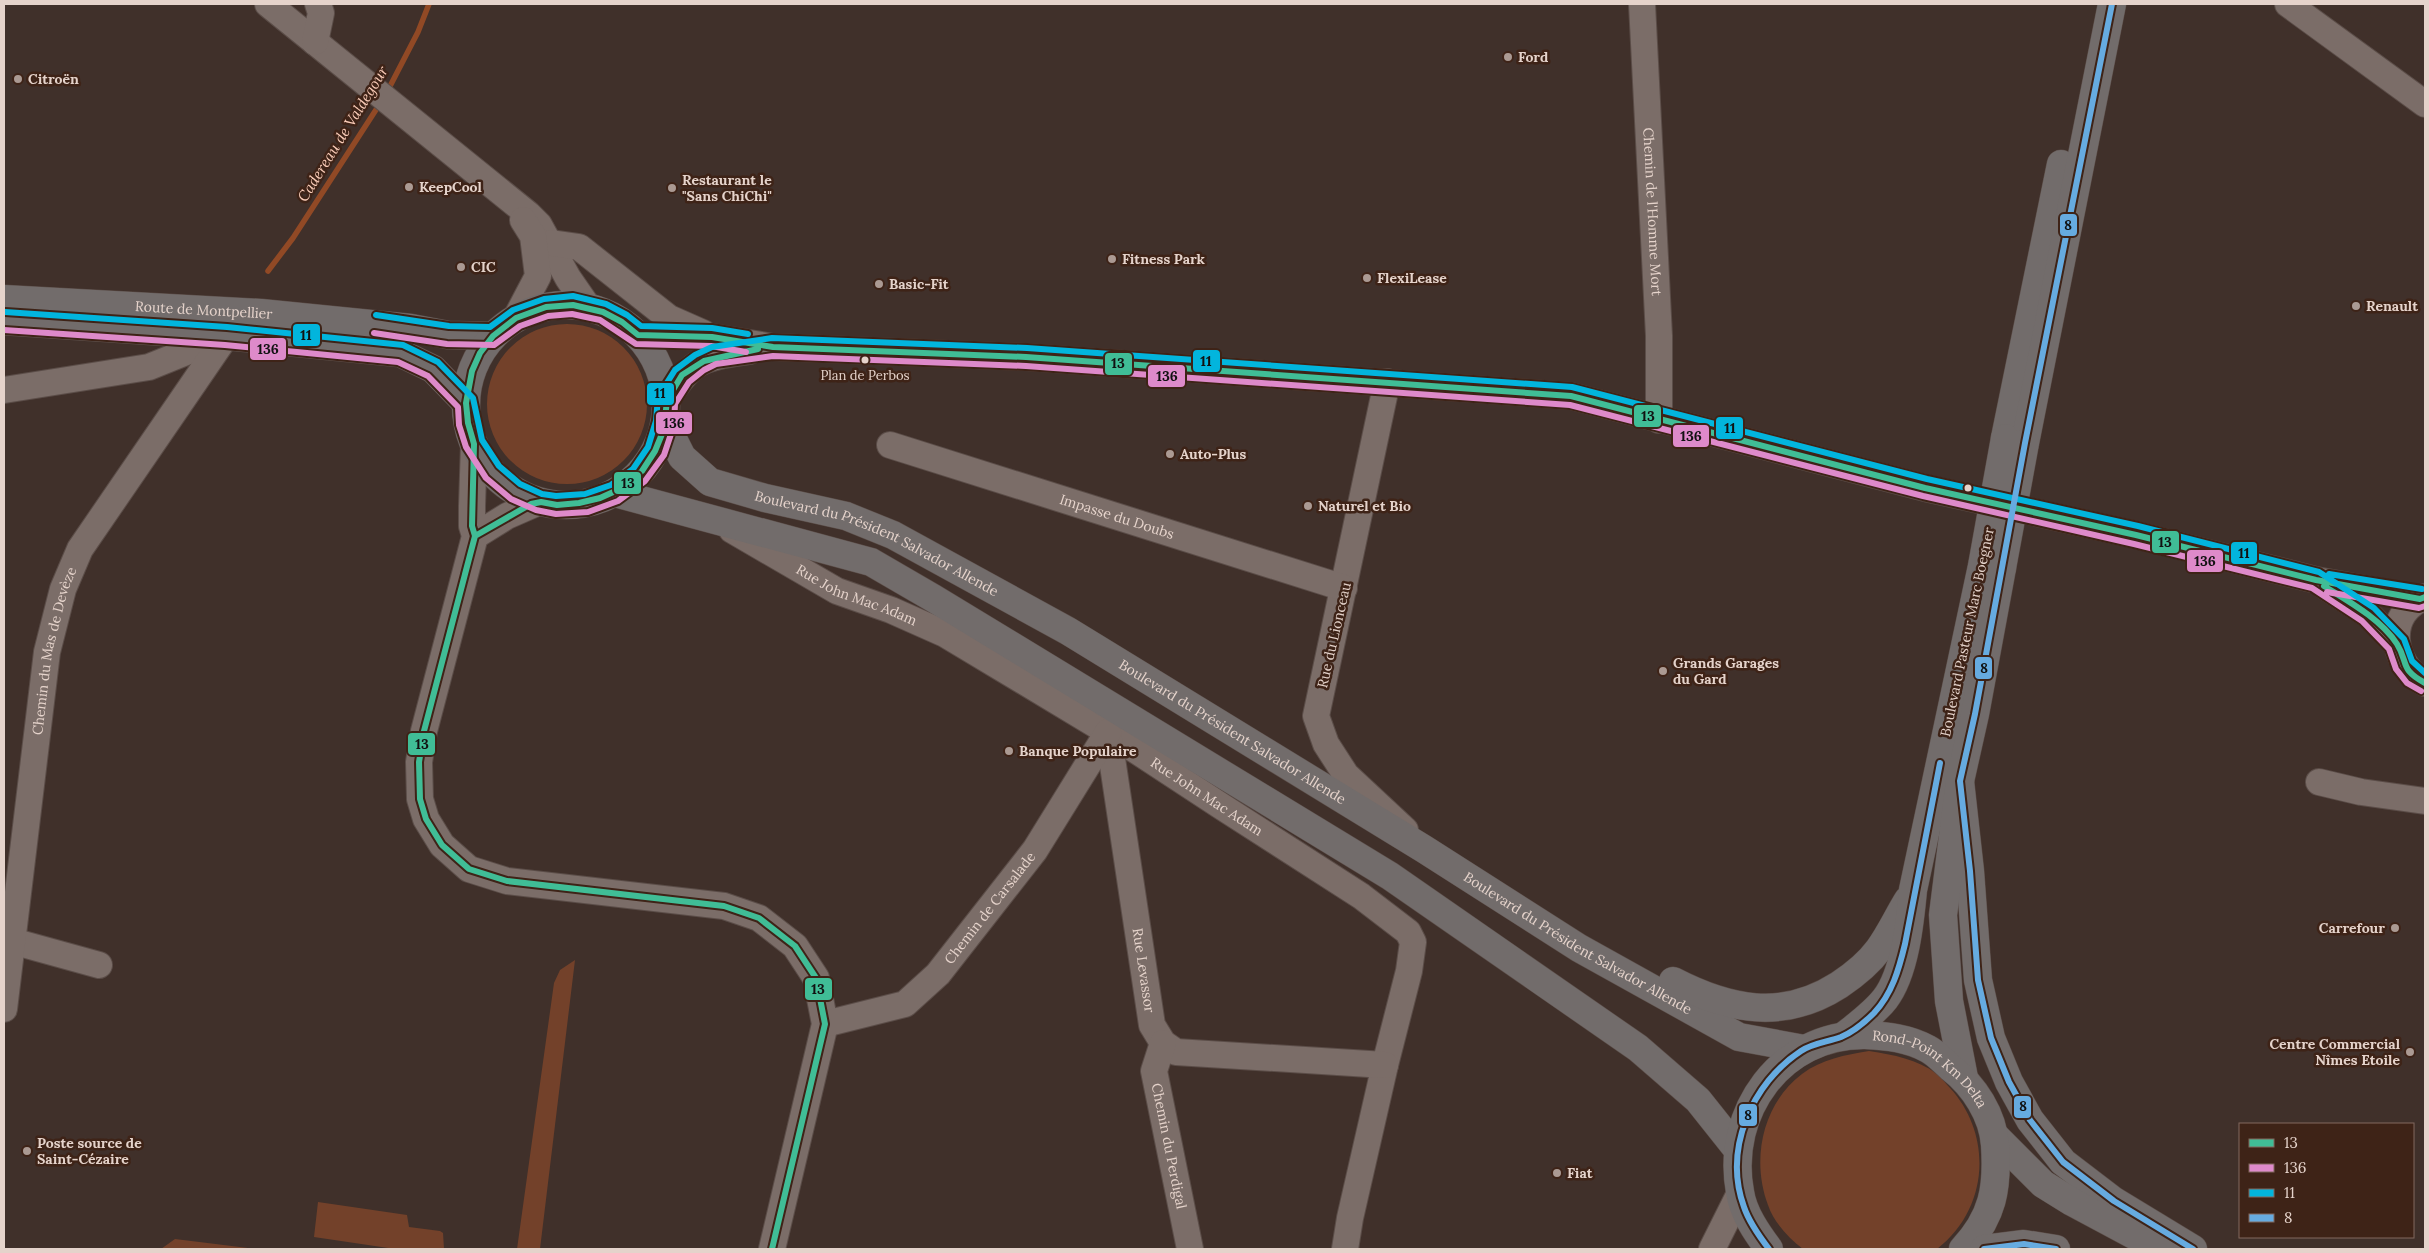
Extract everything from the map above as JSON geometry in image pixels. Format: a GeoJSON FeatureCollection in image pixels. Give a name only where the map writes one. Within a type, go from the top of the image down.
{"type":"FeatureCollection","features":[{"type":"Feature","properties":{"kind":"main road","name":"Boulevard Pasteur Marc Boegner"},"geometry":{"type":"LineString","coordinates":[[1845,1035],[1866,1020],[1886,998],[1901,965],[1909,931],[1914,890],[1992,567],[2093,4]]}},
{"type":"Feature","properties":{"kind":"main road","name":"Boulevard Pasteur Marc Boegner"},"geometry":{"type":"LineString","coordinates":[[2015,441],[2112,4]]}},
{"type":"Feature","properties":{"kind":"main road","name":"Route de Montpellier"},"geometry":{"type":"LineString","coordinates":[[4,299],[261,313],[411,328],[448,335],[493,336]]}},
{"type":"Feature","properties":{"kind":"main road"},"geometry":{"type":"LineString","coordinates":[[573,305],[588,307],[622,322],[638,335],[650,349],[664,383],[666,412],[656,451],[639,475],[615,493],[587,503],[556,505],[539,502],[515,491],[492,472],[474,444],[468,424],[466,402],[472,371],[480,353],[493,336],[516,318],[546,307],[573,305]]}},
{"type":"Feature","properties":{"kind":"main road","name":"Route de Montpellier"},"geometry":{"type":"LineString","coordinates":[[4,321],[226,336],[400,353],[432,369],[466,402]]}},
{"type":"Feature","properties":{"kind":"main road","name":"Boulevard du Président Salvador Allende"},"geometry":{"type":"LineString","coordinates":[[666,412],[682,457],[710,482],[765,498],[846,516],[893,534],[1068,632],[1424,849],[1579,948],[1739,1037],[1804,1049]]}},
{"type":"Feature","properties":{"kind":"main road","name":"Boulevard du Président Salvador Allende"},"geometry":{"type":"LineString","coordinates":[[615,493],[871,562],[1390,876],[1638,1048],[1698,1100],[1737,1149]]}},
{"type":"Feature","properties":{"kind":"main road","name":"Boulevard Pasteur Marc Boegner"},"geometry":{"type":"LineString","coordinates":[[1964,1078],[1949,1001],[1943,915],[1960,781],[1975,714],[1992,567]]}},
{"type":"Feature","properties":{"kind":"main road"},"geometry":{"type":"LineString","coordinates":[[1960,781],[1978,980],[1991,1038],[2009,1082],[2030,1120],[2063,1162],[2114,1201],[2193,1249]]}},
{"type":"Feature","properties":{"kind":"main road"},"geometry":{"type":"LineString","coordinates":[[1579,948],[1628,958],[1703,996],[1752,1008],[1787,1007],[1826,993],[1856,974],[1879,950],[1914,890]]}},
{"type":"Feature","properties":{"kind":"main road","name":"Rond-Point Km Delta"},"geometry":{"type":"LineString","coordinates":[[1769,1249],[1754,1228],[1740,1193],[1737,1149],[1748,1110],[1774,1072],[1804,1049],[1845,1035],[1892,1036],[1928,1049],[1964,1078],[1979,1098],[1994,1135],[1997,1174],[1990,1206],[1977,1234],[1963,1249]]}},
{"type":"Feature","properties":{"kind":"main road"},"geometry":{"type":"LineString","coordinates":[[1994,1135],[2043,1184],[2072,1202],[2160,1249]]}},
{"type":"Feature","properties":{"kind":"main road"},"geometry":{"type":"LineString","coordinates":[[1984,1249],[2024,1244],[2056,1249]]}},
{"type":"Feature","properties":{"kind":"street"},"geometry":{"type":"LineString","coordinates":[[268,4],[511,200],[539,225],[568,278],[588,307]]}},
{"type":"Feature","properties":{"kind":"street"},"geometry":{"type":"LineString","coordinates":[[315,42],[321,13],[318,4]]}},
{"type":"Feature","properties":{"kind":"street","name":"Chemin de l'Homme Mort"},"geometry":{"type":"LineString","coordinates":[[1642,4],[1659,336],[1659,420]]}},
{"type":"Feature","properties":{"kind":"street"},"geometry":{"type":"LineString","coordinates":[[2288,4],[2425,104]]}},
{"type":"Feature","properties":{"kind":"street"},"geometry":{"type":"LineString","coordinates":[[511,200],[533,236],[538,276],[516,318]]}},
{"type":"Feature","properties":{"kind":"street"},"geometry":{"type":"LineString","coordinates":[[550,243],[579,247],[669,318],[712,337]]}},
{"type":"Feature","properties":{"kind":"street"},"geometry":{"type":"LineString","coordinates":[[638,335],[712,337],[773,347],[1026,357],[1571,396],[1925,488],[2136,535],[2316,580],[2422,598]]}},
{"type":"Feature","properties":{"kind":"street"},"geometry":{"type":"LineString","coordinates":[[4,390],[149,367],[226,336]]}},
{"type":"Feature","properties":{"kind":"street","name":"Chemin du Mas de Devèze"},"geometry":{"type":"LineString","coordinates":[[4,1009],[47,652],[63,589],[80,549],[226,336]]}},
{"type":"Feature","properties":{"kind":"street"},"geometry":{"type":"LineString","coordinates":[[666,412],[682,376],[700,362],[714,356],[773,347]]}},
{"type":"Feature","properties":{"kind":"street","name":"Rue du Lionceau"},"geometry":{"type":"LineString","coordinates":[[1387,382],[1316,716],[1326,744],[1346,775],[1424,849]]}},
{"type":"Feature","properties":{"kind":"street"},"geometry":{"type":"LineString","coordinates":[[474,444],[472,516],[475,536],[441,662],[419,762],[420,799],[424,812],[442,845],[470,868],[507,881],[724,906],[759,918],[795,946],[816,978],[825,1024],[772,1249]]}},
{"type":"Feature","properties":{"kind":"street","name":"Impasse du Doubs"},"geometry":{"type":"LineString","coordinates":[[890,445],[1344,588]]}},
{"type":"Feature","properties":{"kind":"street"},"geometry":{"type":"LineString","coordinates":[[475,536],[507,516],[539,502]]}},
{"type":"Feature","properties":{"kind":"street","name":"Rue John Mac Adam"},"geometry":{"type":"LineString","coordinates":[[714,519],[837,591],[891,610],[945,634],[1108,732],[1361,896],[1408,932],[1413,942],[1409,972],[1385,1065],[1350,1218],[1345,1249]]}},
{"type":"Feature","properties":{"kind":"street"},"geometry":{"type":"LineString","coordinates":[[2316,580],[2368,614],[2397,644],[2404,665],[2414,677],[2425,683]]}},
{"type":"Feature","properties":{"kind":"street"},"geometry":{"type":"LineString","coordinates":[[2397,644],[2402,618],[2409,608],[2422,598]]}},
{"type":"Feature","properties":{"kind":"street","name":"Chemin de Carsalade"},"geometry":{"type":"LineString","coordinates":[[825,1024],[905,1004],[938,974],[1035,850],[1108,732]]}},
{"type":"Feature","properties":{"kind":"street","name":"Rue Levassor"},"geometry":{"type":"LineString","coordinates":[[1108,732],[1152,1025],[1163,1043]]}},
{"type":"Feature","properties":{"kind":"street"},"geometry":{"type":"LineString","coordinates":[[2319,782],[2361,792],[2425,801]]}},
{"type":"Feature","properties":{"kind":"street"},"geometry":{"type":"LineString","coordinates":[[12,941],[99,965]]}},
{"type":"Feature","properties":{"kind":"street"},"geometry":{"type":"LineString","coordinates":[[1163,1043],[1176,1052],[1385,1065]]}},
{"type":"Feature","properties":{"kind":"street","name":"Chemin du Perdigal"},"geometry":{"type":"LineString","coordinates":[[1163,1043],[1154,1070],[1190,1249]]}},
{"type":"Feature","properties":{"kind":"street"},"geometry":{"type":"LineString","coordinates":[[1712,1249],[1740,1193]]}},
{"type":"Feature","properties":{"kind":"shaded area"},"geometry":{"type":"Polygon","coordinates":[[[559,324],[575,324],[605,333],[624,347],[641,373],[647,396],[647,412],[641,435],[624,461],[605,475],[590,481],[575,484],[559,484],[529,475],[505,455],[496,442],[490,427],[487,412],[487,396],[496,366],[516,342],[529,333],[544,327],[559,324]]]}},
{"type":"Feature","properties":{"kind":"shaded area"},"geometry":{"type":"Polygon","coordinates":[[[575,960],[540,1249],[517,1249],[554,983],[560,970],[575,960]]]}},
{"type":"Feature","properties":{"kind":"shaded area"},"geometry":{"type":"Polygon","coordinates":[[[1869,1051],[1913,1061],[1937,1074],[1964,1107],[1974,1128],[1979,1150],[1979,1172],[1975,1194],[1967,1214],[1954,1233],[1937,1249],[1803,1249],[1782,1230],[1768,1205],[1763,1188],[1761,1152],[1769,1117],[1777,1101],[1788,1086],[1810,1069],[1834,1058],[1869,1051]]]}},
{"type":"Feature","properties":{"kind":"shaded area"},"geometry":{"type":"Polygon","coordinates":[[[318,1202],[407,1215],[409,1227],[443,1233],[444,1249],[395,1249],[314,1237],[318,1202]]]}},
{"type":"Feature","properties":{"kind":"shaded area"},"geometry":{"type":"Polygon","coordinates":[[[175,1239],[257,1249],[161,1249],[175,1239]]]}},
{"type":"Feature","properties":{"kind":"waterway","name":"Cadereau de Valdegour"},"geometry":{"type":"LineString","coordinates":[[387,92],[418,32],[429,4]]}},
{"type":"Feature","properties":{"kind":"waterway","name":"Cadereau de Valdegour"},"geometry":{"type":"LineString","coordinates":[[268,271],[293,238],[381,102]]}},
{"type":"Feature","properties":{"kind":"transit line","name":"8"},"geometry":{"type":"LineString","coordinates":[[2112,4],[2025,443],[1975,714],[1960,781],[1970,871],[1978,980],[1991,1038],[2009,1082],[2030,1120],[2063,1162],[2114,1201],[2193,1249]]}},
{"type":"Feature","properties":{"kind":"transit line","name":"11"},"geometry":{"type":"LineString","coordinates":[[376,315],[449,326],[490,327],[513,310],[544,299],[573,296],[606,304],[627,315],[641,326],[712,328],[748,334]]}},
{"type":"Feature","properties":{"kind":"transit line","name":"13"},"geometry":{"type":"LineString","coordinates":[[772,1249],[825,1024],[816,978],[795,946],[759,918],[724,906],[507,881],[469,869],[442,845],[426,819],[420,799],[419,762],[424,731],[475,536],[472,526],[474,444],[468,423],[466,403],[472,371],[480,353],[493,336],[516,318],[546,307],[573,305],[603,312],[622,322],[638,335],[712,337],[773,347],[1026,357],[1571,396],[1925,488],[2136,535],[2316,580],[2420,599],[2425,597]]}},
{"type":"Feature","properties":{"kind":"transit line","name":"11"},"geometry":{"type":"LineString","coordinates":[[5,312],[227,327],[403,345],[438,362],[473,398],[482,440],[499,466],[520,484],[542,494],[556,496],[585,494],[611,485],[633,469],[648,447],[656,421],[658,397],[675,370],[695,355],[712,347],[772,338],[1027,348],[1572,387],[1927,479],[2138,526],[2319,572],[2374,608],[2404,639],[2412,661],[2425,673]]}},
{"type":"Feature","properties":{"kind":"transit line","name":"136"},"geometry":{"type":"LineString","coordinates":[[374,333],[447,344],[494,345],[520,326],[548,316],[572,314],[600,320],[636,344],[711,346],[746,352]]}},
{"type":"Feature","properties":{"kind":"transit line","name":"136"},"geometry":{"type":"LineString","coordinates":[[4,330],[225,345],[398,362],[428,376],[458,407],[459,425],[466,447],[486,478],[511,499],[536,510],[556,514],[588,512],[618,501],[645,481],[664,455],[674,425],[675,404],[689,382],[704,370],[716,364],[773,356],[1026,366],[1570,405],[1923,496],[2134,544],[2312,588],[2362,621],[2389,649],[2396,669],[2407,683],[2421,691]]}},
{"type":"Feature","properties":{"kind":"transit line","name":"13"},"geometry":{"type":"LineString","coordinates":[[465,574],[475,536],[531,504],[541,502],[557,505],[579,503],[600,498],[620,489],[642,471],[655,451],[664,429],[667,400],[682,375],[704,361],[758,349]]}},
{"type":"Feature","properties":{"kind":"transit line","name":"11"},"geometry":{"type":"LineString","coordinates":[[2329,574],[2422,589]]}},
{"type":"Feature","properties":{"kind":"transit line","name":"13"},"geometry":{"type":"LineString","coordinates":[[2324,586],[2364,611],[2382,626],[2397,644],[2411,674],[2425,683]]}},
{"type":"Feature","properties":{"kind":"transit line","name":"136"},"geometry":{"type":"LineString","coordinates":[[2327,592],[2419,608],[2425,606]]}},
{"type":"Feature","properties":{"kind":"transit line","name":"8"},"geometry":{"type":"LineString","coordinates":[[1769,1249],[1749,1218],[1738,1185],[1737,1163],[1746,1119],[1768,1081],[1784,1065],[1806,1048],[1841,1037],[1854,1030],[1874,1013],[1886,998],[1897,972],[1905,944],[1940,763]]}},
{"type":"Feature","properties":{"kind":"transit line","name":"8"},"geometry":{"type":"LineString","coordinates":[[1984,1249],[2024,1244],[2056,1249]]}},
{"type":"Feature","properties":{"kind":"place","name":"Ford"},"geometry":{"type":"Point","coordinates":[1508,57]}},
{"type":"Feature","properties":{"kind":"place","name":"Citroën"},"geometry":{"type":"Point","coordinates":[18,79]}},
{"type":"Feature","properties":{"kind":"place","name":"KeepCool"},"geometry":{"type":"Point","coordinates":[409,187]}},
{"type":"Feature","properties":{"kind":"place","name":"Restaurant le \"Sans ChiChi\""},"geometry":{"type":"Point","coordinates":[672,188]}},
{"type":"Feature","properties":{"kind":"place","name":"Fitness Park"},"geometry":{"type":"Point","coordinates":[1112,259]}},
{"type":"Feature","properties":{"kind":"place","name":"CIC"},"geometry":{"type":"Point","coordinates":[461,267]}},
{"type":"Feature","properties":{"kind":"place","name":"FlexiLease"},"geometry":{"type":"Point","coordinates":[1367,278]}},
{"type":"Feature","properties":{"kind":"place","name":"Basic-Fit"},"geometry":{"type":"Point","coordinates":[879,284]}},
{"type":"Feature","properties":{"kind":"place","name":"Renault"},"geometry":{"type":"Point","coordinates":[2356,306]}},
{"type":"Feature","properties":{"kind":"place","name":"Plan de Perbos"},"geometry":{"type":"Point","coordinates":[865,360]}},
{"type":"Feature","properties":{"kind":"place","name":"Auto-Plus"},"geometry":{"type":"Point","coordinates":[1170,454]}},
{"type":"Feature","properties":{"kind":"place","name":"Naturel et Bio"},"geometry":{"type":"Point","coordinates":[1308,506]}},
{"type":"Feature","properties":{"kind":"place","name":"Grands Garages du Gard"},"geometry":{"type":"Point","coordinates":[1663,671]}},
{"type":"Feature","properties":{"kind":"place","name":"Banque Populaire"},"geometry":{"type":"Point","coordinates":[1009,751]}},
{"type":"Feature","properties":{"kind":"place","name":"Carrefour"},"geometry":{"type":"Point","coordinates":[2395,928]}},
{"type":"Feature","properties":{"kind":"place","name":"Centre Commercial Nîmes Etoile"},"geometry":{"type":"Point","coordinates":[2410,1052]}},
{"type":"Feature","properties":{"kind":"place","name":"Poste source de Saint-Cézaire"},"geometry":{"type":"Point","coordinates":[27,1151]}},
{"type":"Feature","properties":{"kind":"place","name":"Fiat"},"geometry":{"type":"Point","coordinates":[1557,1173]}}]}
